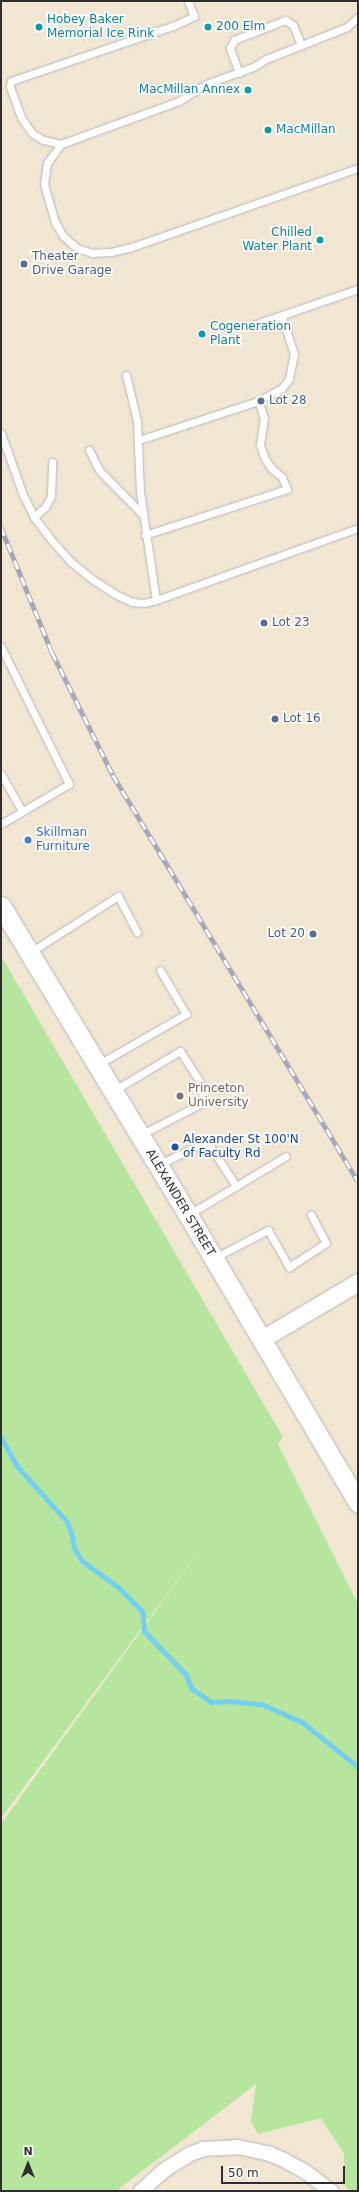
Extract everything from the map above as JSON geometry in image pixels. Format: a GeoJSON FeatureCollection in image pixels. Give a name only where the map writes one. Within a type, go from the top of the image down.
{"type":"FeatureCollection","features":[{"type":"Feature","properties":{"kind":"main road","name":"ALEXANDER STREET"},"geometry":{"type":"LineString","coordinates":[[1,906],[214,1258],[358,1502]]}},
{"type":"Feature","properties":{"kind":"street"},"geometry":{"type":"LineString","coordinates":[[262,1339],[358,1282]]}},
{"type":"Feature","properties":{"kind":"street"},"geometry":{"type":"LineString","coordinates":[[141,2191],[163,2171],[190,2154],[204,2149],[238,2147],[270,2154],[284,2160],[307,2173],[331,2191]]}},
{"type":"Feature","properties":{"kind":"lane"},"geometry":{"type":"LineString","coordinates":[[61,144],[43,140],[32,133],[21,117],[10,86],[12,81],[173,26],[194,16],[188,1]]}},
{"type":"Feature","properties":{"kind":"lane"},"geometry":{"type":"LineString","coordinates":[[358,17],[347,28],[266,59],[253,67],[206,84],[190,92],[179,101],[166,107],[61,144],[53,154],[45,174],[44,184],[55,222],[64,236],[77,248],[92,253],[111,252],[129,248],[358,168]]}},
{"type":"Feature","properties":{"kind":"lane"},"geometry":{"type":"LineString","coordinates":[[239,72],[230,48],[234,40],[285,20],[293,25],[301,45]]}},
{"type":"Feature","properties":{"kind":"lane"},"geometry":{"type":"LineString","coordinates":[[253,325],[358,289]]}},
{"type":"Feature","properties":{"kind":"lane"},"geometry":{"type":"LineString","coordinates":[[138,440],[258,401],[281,389],[289,380],[294,354],[282,316]]}},
{"type":"Feature","properties":{"kind":"lane"},"geometry":{"type":"LineString","coordinates":[[126,375],[133,400],[138,440],[142,515],[156,600]]}},
{"type":"Feature","properties":{"kind":"lane"},"geometry":{"type":"LineString","coordinates":[[145,535],[286,489],[282,477],[272,469],[260,445],[260,431],[264,418],[258,401]]}},
{"type":"Feature","properties":{"kind":"lane"},"geometry":{"type":"LineString","coordinates":[[1,432],[23,495],[34,517],[71,562],[92,579],[115,594],[132,602],[144,603],[156,600],[358,528]]}},
{"type":"Feature","properties":{"kind":"lane"},"geometry":{"type":"LineString","coordinates":[[89,450],[99,470],[142,515]]}},
{"type":"Feature","properties":{"kind":"lane"},"geometry":{"type":"LineString","coordinates":[[34,517],[46,507],[51,496],[53,487],[52,462]]}},
{"type":"Feature","properties":{"kind":"lane"},"geometry":{"type":"LineString","coordinates":[[1,647],[69,784],[1,824]]}},
{"type":"Feature","properties":{"kind":"lane"},"geometry":{"type":"LineString","coordinates":[[1,774],[22,811]]}},
{"type":"Feature","properties":{"kind":"lane"},"geometry":{"type":"LineString","coordinates":[[29,953],[118,896],[137,932]]}},
{"type":"Feature","properties":{"kind":"lane"},"geometry":{"type":"LineString","coordinates":[[97,1066],[186,1014],[160,970]]}},
{"type":"Feature","properties":{"kind":"lane"},"geometry":{"type":"LineString","coordinates":[[112,1091],[180,1051],[200,1082],[204,1102],[140,1135]]}},
{"type":"Feature","properties":{"kind":"lane"},"geometry":{"type":"LineString","coordinates":[[158,1166],[207,1141],[236,1186]]}},
{"type":"Feature","properties":{"kind":"lane"},"geometry":{"type":"LineString","coordinates":[[188,1215],[286,1156]]}},
{"type":"Feature","properties":{"kind":"lane"},"geometry":{"type":"LineString","coordinates":[[214,1258],[268,1230],[289,1267],[326,1243],[311,1215]]}},
{"type":"Feature","properties":{"kind":"shaded area","name":"Princeton University"},"geometry":{"type":"Polygon","coordinates":[[[1,1],[358,1],[358,2191],[1,2191],[1,1]]]}},
{"type":"Feature","properties":{"kind":"green space"},"geometry":{"type":"Polygon","coordinates":[[[1,956],[283,1437],[278,1444],[358,1604],[358,2191],[351,2191],[345,2187],[344,2153],[321,2118],[258,2134],[251,2121],[256,2084],[116,2191],[1,2191],[1,1824],[210,1536],[1,1818],[1,956]]]}},
{"type":"Feature","properties":{"kind":"waterway"},"geometry":{"type":"LineString","coordinates":[[1,1438],[17,1466],[67,1522],[74,1548],[82,1561],[118,1587],[142,1611],[144,1631],[186,1675],[191,1688],[211,1702],[230,1701],[261,1704],[302,1722],[358,1767]]}},
{"type":"Feature","properties":{"kind":"railway"},"geometry":{"type":"LineString","coordinates":[[1,527],[52,652],[113,775],[358,1181]]}},
{"type":"Feature","properties":{"kind":"place","name":"Hobey Baker Memorial Ice Rink"},"geometry":{"type":"Point","coordinates":[39,27]}},
{"type":"Feature","properties":{"kind":"place","name":"200 Elm"},"geometry":{"type":"Point","coordinates":[208,27]}},
{"type":"Feature","properties":{"kind":"place","name":"MacMillan Annex"},"geometry":{"type":"Point","coordinates":[248,90]}},
{"type":"Feature","properties":{"kind":"place","name":"MacMillan"},"geometry":{"type":"Point","coordinates":[268,130]}},
{"type":"Feature","properties":{"kind":"place","name":"Chilled Water Plant"},"geometry":{"type":"Point","coordinates":[320,240]}},
{"type":"Feature","properties":{"kind":"place","name":"Theater Drive Garage"},"geometry":{"type":"Point","coordinates":[24,264]}},
{"type":"Feature","properties":{"kind":"place","name":"Cogeneration Plant"},"geometry":{"type":"Point","coordinates":[202,334]}},
{"type":"Feature","properties":{"kind":"place","name":"Lot 28"},"geometry":{"type":"Point","coordinates":[261,401]}},
{"type":"Feature","properties":{"kind":"place","name":"Lot 23"},"geometry":{"type":"Point","coordinates":[264,623]}},
{"type":"Feature","properties":{"kind":"place","name":"Lot 16"},"geometry":{"type":"Point","coordinates":[275,719]}},
{"type":"Feature","properties":{"kind":"place","name":"Skillman Furniture"},"geometry":{"type":"Point","coordinates":[28,840]}},
{"type":"Feature","properties":{"kind":"place","name":"Lot 20"},"geometry":{"type":"Point","coordinates":[313,934]}},
{"type":"Feature","properties":{"kind":"place","name":"Princeton University"},"geometry":{"type":"Point","coordinates":[180,1096]}},
{"type":"Feature","properties":{"kind":"place","name":"Alexander St 100'N of Faculty Rd"},"geometry":{"type":"Point","coordinates":[175,1147]}}]}
